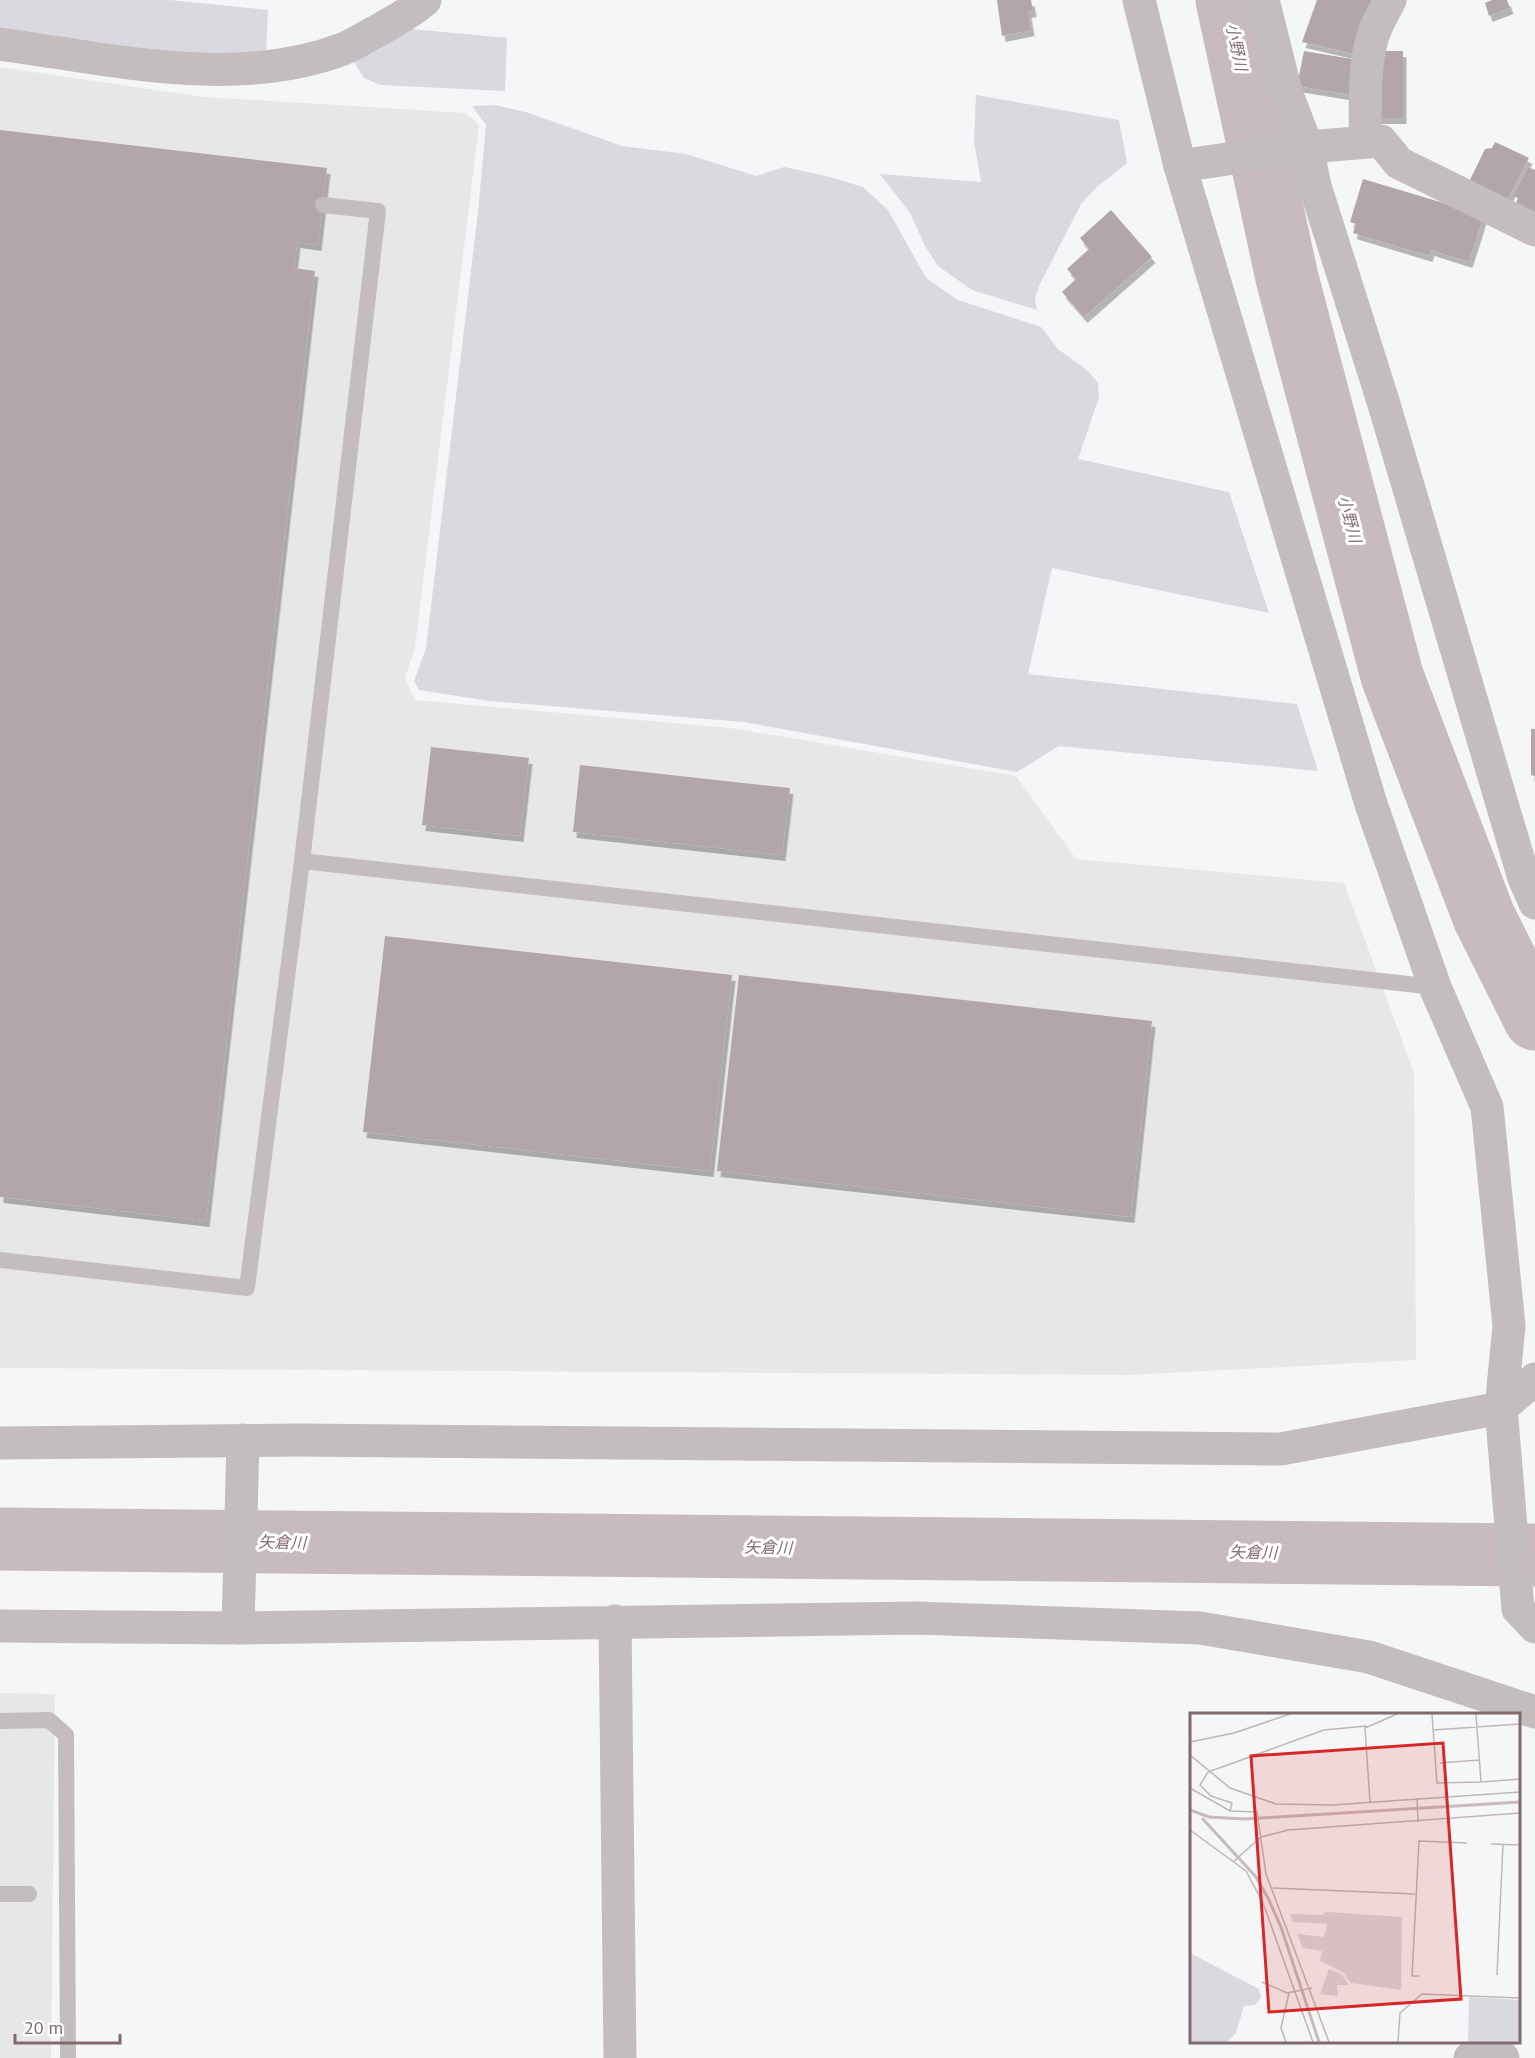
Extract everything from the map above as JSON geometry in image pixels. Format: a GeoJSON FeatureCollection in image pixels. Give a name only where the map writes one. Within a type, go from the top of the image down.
{"type":"FeatureCollection","features":[{"type":"Feature","properties":{"kind":"street"},"geometry":{"type":"LineString","coordinates":[[0,44],[164,67],[214,71],[258,68],[303,61],[344,49],[425,0]]}},
{"type":"Feature","properties":{"kind":"street"},"geometry":{"type":"LineString","coordinates":[[1139,0],[1192,164],[1371,804],[1435,987],[1487,1107],[1509,1326],[1501,1408],[1505,1461],[1526,1618]]}},
{"type":"Feature","properties":{"kind":"street"},"geometry":{"type":"LineString","coordinates":[[1263,0],[1301,148],[1383,401],[1524,878],[1535,903]]}},
{"type":"Feature","properties":{"kind":"street"},"geometry":{"type":"LineString","coordinates":[[1365,142],[1366,83],[1371,44],[1377,25],[1390,0]]}},
{"type":"Feature","properties":{"kind":"street"},"geometry":{"type":"LineString","coordinates":[[1192,164],[1301,148],[1381,141],[1400,163],[1535,230]]}},
{"type":"Feature","properties":{"kind":"street"},"geometry":{"type":"LineString","coordinates":[[0,1443],[243,1440],[1281,1449],[1501,1408],[1535,1379]]}},
{"type":"Feature","properties":{"kind":"street"},"geometry":{"type":"LineString","coordinates":[[238,1628],[243,1440]]}},
{"type":"Feature","properties":{"kind":"street"},"geometry":{"type":"LineString","coordinates":[[0,1626],[238,1628],[915,1617],[1200,1628],[1369,1658],[1535,1712]]}},
{"type":"Feature","properties":{"kind":"street"},"geometry":{"type":"LineString","coordinates":[[615,1621],[620,2058]]}},
{"type":"Feature","properties":{"kind":"street"},"geometry":{"type":"LineString","coordinates":[[1470,2058],[1491,2048],[1503,2058]]}},
{"type":"Feature","properties":{"kind":"lane"},"geometry":{"type":"LineString","coordinates":[[0,1260],[247,1287],[302,861],[378,211],[323,205]]}},
{"type":"Feature","properties":{"kind":"lane"},"geometry":{"type":"LineString","coordinates":[[302,861],[1435,987]]}},
{"type":"Feature","properties":{"kind":"lane"},"geometry":{"type":"LineString","coordinates":[[0,1721],[49,1720],[66,1735],[68,2058]]}},
{"type":"Feature","properties":{"kind":"lane"},"geometry":{"type":"LineString","coordinates":[[0,1894],[29,1894]]}},
{"type":"Feature","properties":{"kind":"shaded area"},"geometry":{"type":"Polygon","coordinates":[[[0,0],[170,0],[268,10],[266,53],[189,56],[0,29],[0,0]]]}},
{"type":"Feature","properties":{"kind":"shaded area"},"geometry":{"type":"Polygon","coordinates":[[[411,29],[507,38],[505,91],[380,85],[364,78],[353,60],[411,29]]]}},
{"type":"Feature","properties":{"kind":"shaded area"},"geometry":{"type":"Polygon","coordinates":[[[0,67],[203,97],[466,113],[479,125],[415,647],[405,678],[415,700],[730,728],[1016,776],[1076,859],[1344,883],[1414,1073],[1416,1360],[1129,1375],[0,1368],[0,67]]]}},
{"type":"Feature","properties":{"kind":"shaded area"},"geometry":{"type":"Polygon","coordinates":[[[976,95],[1119,120],[1127,163],[1097,187],[1081,204],[1040,284],[1035,298],[1037,310],[972,290],[938,266],[925,246],[910,213],[880,174],[981,182],[974,142],[976,95]]]}},
{"type":"Feature","properties":{"kind":"shaded area"},"geometry":{"type":"Polygon","coordinates":[[[495,105],[529,113],[622,146],[686,154],[756,176],[784,167],[863,187],[888,210],[926,278],[958,300],[1041,327],[1058,349],[1088,371],[1098,383],[1099,397],[1078,459],[1229,492],[1269,613],[1052,568],[1028,674],[1297,704],[1318,771],[1059,746],[1017,772],[744,722],[489,701],[419,690],[414,681],[426,648],[478,212],[486,125],[472,106],[495,105]]]}},
{"type":"Feature","properties":{"kind":"shaded area"},"geometry":{"type":"Polygon","coordinates":[[[0,1693],[55,1694],[51,2058],[0,2058],[0,1693]]]}},
{"type":"Feature","properties":{"kind":"building"},"geometry":{"type":"Polygon","coordinates":[[[997,0],[1031,0],[1033,11],[1028,12],[1031,30],[1002,36],[997,0]]]}},
{"type":"Feature","properties":{"kind":"building"},"geometry":{"type":"Polygon","coordinates":[[[1317,0],[1377,0],[1358,55],[1302,42],[1317,0]]]}},
{"type":"Feature","properties":{"kind":"building"},"geometry":{"type":"Polygon","coordinates":[[[1492,0],[1507,0],[1510,8],[1489,16],[1485,3],[1492,0]]]}},
{"type":"Feature","properties":{"kind":"building"},"geometry":{"type":"Polygon","coordinates":[[[1304,51],[1358,60],[1351,95],[1297,86],[1304,51]]]}},
{"type":"Feature","properties":{"kind":"building"},"geometry":{"type":"Polygon","coordinates":[[[1376,51],[1403,51],[1403,118],[1374,118],[1376,51]]]}},
{"type":"Feature","properties":{"kind":"building"},"geometry":{"type":"Polygon","coordinates":[[[0,130],[327,168],[318,245],[297,242],[294,268],[315,271],[206,1221],[0,1197],[0,130]]]}},
{"type":"Feature","properties":{"kind":"building"},"geometry":{"type":"Polygon","coordinates":[[[1495,142],[1529,158],[1508,199],[1470,180],[1485,149],[1492,148],[1495,142]]]}},
{"type":"Feature","properties":{"kind":"building"},"geometry":{"type":"Polygon","coordinates":[[[1528,167],[1535,170],[1535,213],[1516,204],[1518,198],[1513,196],[1528,167]]]}},
{"type":"Feature","properties":{"kind":"building"},"geometry":{"type":"Polygon","coordinates":[[[1363,179],[1484,215],[1469,262],[1431,250],[1429,256],[1353,233],[1356,224],[1350,222],[1363,179]]]}},
{"type":"Feature","properties":{"kind":"building"},"geometry":{"type":"Polygon","coordinates":[[[1111,210],[1152,257],[1084,317],[1062,292],[1076,279],[1067,269],[1089,249],[1080,238],[1111,210]]]}},
{"type":"Feature","properties":{"kind":"building"},"geometry":{"type":"Polygon","coordinates":[[[1531,729],[1535,729],[1535,776],[1531,775],[1531,729]]]}},
{"type":"Feature","properties":{"kind":"building"},"geometry":{"type":"Polygon","coordinates":[[[431,747],[529,758],[520,836],[422,825],[431,747]]]}},
{"type":"Feature","properties":{"kind":"building"},"geometry":{"type":"Polygon","coordinates":[[[580,765],[790,788],[782,855],[573,832],[580,765]]]}},
{"type":"Feature","properties":{"kind":"building"},"geometry":{"type":"Polygon","coordinates":[[[385,936],[732,975],[710,1171],[363,1132],[385,936]]]}},
{"type":"Feature","properties":{"kind":"building"},"geometry":{"type":"Polygon","coordinates":[[[739,975],[1152,1021],[1131,1217],[717,1171],[739,975]]]}},
{"type":"Feature","properties":{"kind":"waterway","name":"小野川"},"geometry":{"type":"LineString","coordinates":[[1227,0],[1287,278],[1392,676],[1484,917],[1535,1019]]}},
{"type":"Feature","properties":{"kind":"waterway","name":"矢倉川"},"geometry":{"type":"LineString","coordinates":[[0,1539],[1535,1555]]}}]}
